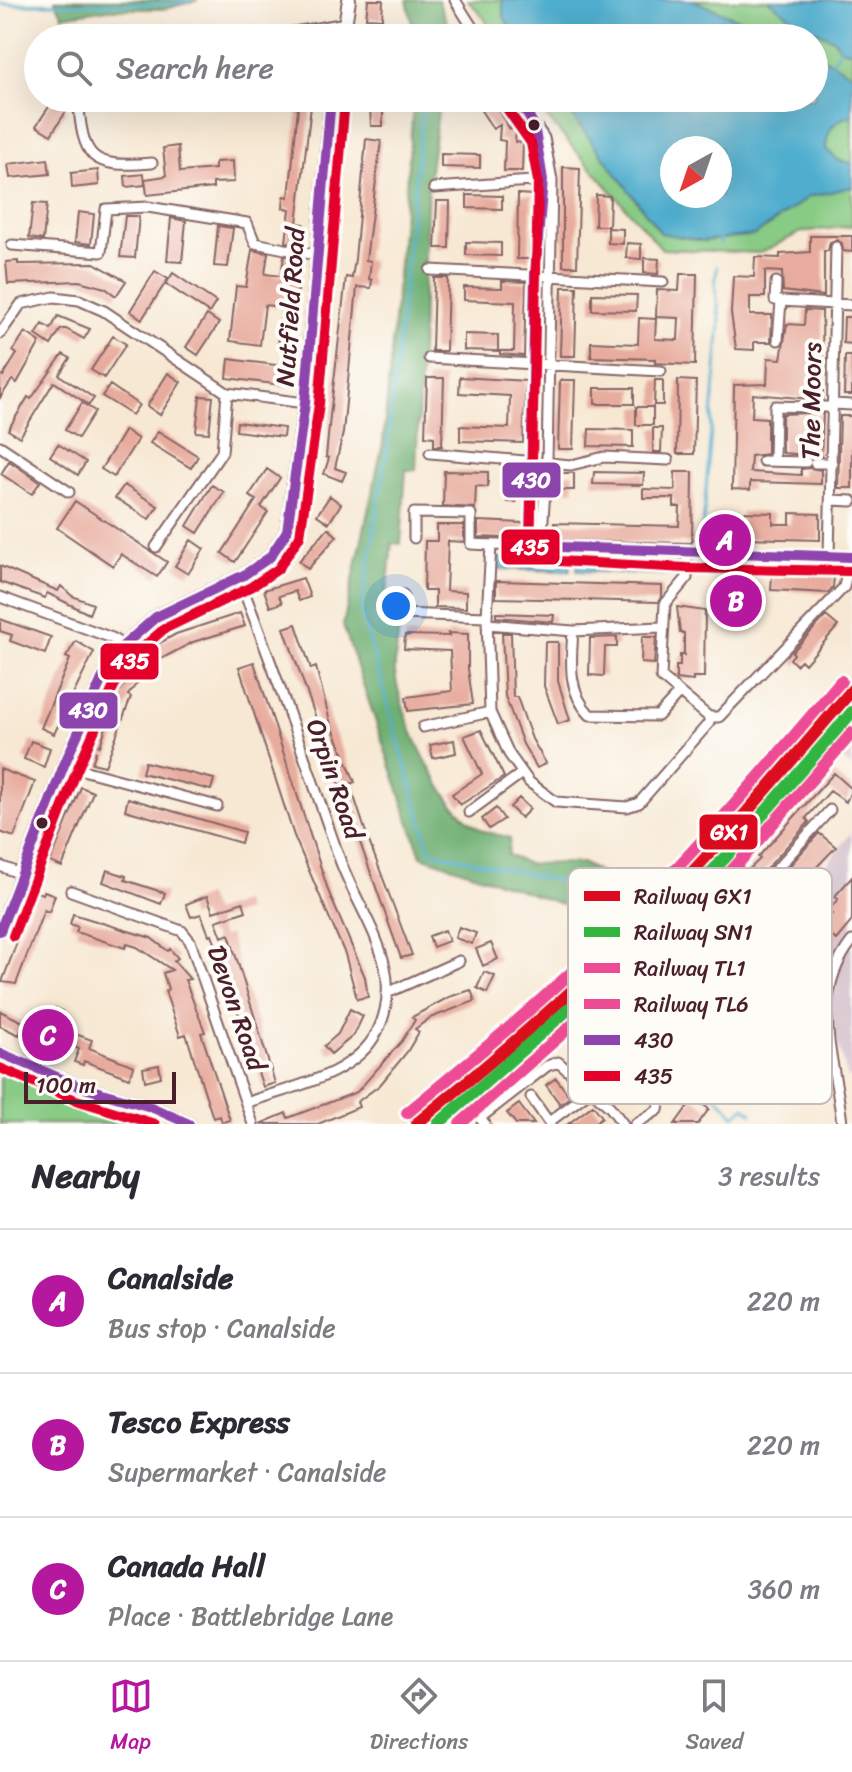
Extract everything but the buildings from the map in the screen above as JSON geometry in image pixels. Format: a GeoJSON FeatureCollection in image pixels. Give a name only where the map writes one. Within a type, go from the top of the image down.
{"type":"FeatureCollection","features":[{"type":"Feature","properties":{"kind":"street"},"geometry":{"type":"LineString","coordinates":[[340,24],[346,23],[349,0]]}},
{"type":"Feature","properties":{"kind":"street"},"geometry":{"type":"LineString","coordinates":[[455,0],[470,24]]}},
{"type":"Feature","properties":{"kind":"street"},"geometry":{"type":"LineString","coordinates":[[79,112],[81,138],[93,156],[113,166],[152,163]]}},
{"type":"Feature","properties":{"kind":"street","name":"Nutfield Road"},"geometry":{"type":"LineString","coordinates":[[0,931],[64,765],[102,679],[123,646],[156,617],[239,579],[270,557],[287,531],[305,403],[315,255],[330,112]]}},
{"type":"Feature","properties":{"kind":"street"},"geometry":{"type":"LineString","coordinates":[[526,112],[534,125],[548,180],[547,463],[535,546]]}},
{"type":"Feature","properties":{"kind":"street"},"geometry":{"type":"LineString","coordinates":[[434,188],[548,180]]}},
{"type":"Feature","properties":{"kind":"street"},"geometry":{"type":"LineString","coordinates":[[535,546],[532,464],[535,274],[548,180]]}},
{"type":"Feature","properties":{"kind":"street"},"geometry":{"type":"LineString","coordinates":[[12,245],[101,252],[106,209],[148,207],[247,223],[255,243],[315,255]]}},
{"type":"Feature","properties":{"kind":"street","name":"The Moors"},"geometry":{"type":"LineString","coordinates":[[829,556],[836,247]]}},
{"type":"Feature","properties":{"kind":"street"},"geometry":{"type":"LineString","coordinates":[[430,270],[663,282]]}},
{"type":"Feature","properties":{"kind":"street"},"geometry":{"type":"LineString","coordinates":[[776,282],[775,300],[852,305]]}},
{"type":"Feature","properties":{"kind":"street"},"geometry":{"type":"LineString","coordinates":[[0,334],[21,304],[54,297],[79,300],[104,311],[227,393],[305,403]]}},
{"type":"Feature","properties":{"kind":"street"},"geometry":{"type":"LineString","coordinates":[[778,340],[781,301]]}},
{"type":"Feature","properties":{"kind":"street"},"geometry":{"type":"LineString","coordinates":[[429,358],[661,371]]}},
{"type":"Feature","properties":{"kind":"street"},"geometry":{"type":"LineString","coordinates":[[156,547],[222,452],[227,393]]}},
{"type":"Feature","properties":{"kind":"street"},"geometry":{"type":"LineString","coordinates":[[774,461],[775,406],[852,405]]}},
{"type":"Feature","properties":{"kind":"street"},"geometry":{"type":"LineString","coordinates":[[0,446],[69,492]]}},
{"type":"Feature","properties":{"kind":"street"},"geometry":{"type":"LineString","coordinates":[[430,453],[532,464],[571,465],[604,457],[668,460]]}},
{"type":"Feature","properties":{"kind":"street"},"geometry":{"type":"LineString","coordinates":[[763,461],[832,463]]}},
{"type":"Feature","properties":{"kind":"street"},"geometry":{"type":"LineString","coordinates":[[831,500],[852,501]]}},
{"type":"Feature","properties":{"kind":"street"},"geometry":{"type":"LineString","coordinates":[[414,538],[414,513],[471,514],[471,544],[687,554],[851,557],[844,587],[719,717],[709,717],[661,677],[661,627],[665,604],[687,578],[687,554]]}},
{"type":"Feature","properties":{"kind":"street"},"geometry":{"type":"LineString","coordinates":[[491,545],[487,621],[490,712],[509,754],[529,782],[556,802],[633,806],[709,723],[709,717]]}},
{"type":"Feature","properties":{"kind":"street","name":"Orpin Road"},"geometry":{"type":"LineString","coordinates":[[239,579],[342,865],[375,938],[385,967],[387,993],[387,1007],[376,1035],[349,1062],[314,1079],[246,1103]]}},
{"type":"Feature","properties":{"kind":"street"},"geometry":{"type":"LineString","coordinates":[[403,595],[400,614],[573,631],[661,627]]}},
{"type":"Feature","properties":{"kind":"street"},"geometry":{"type":"LineString","coordinates":[[0,597],[112,638],[123,646]]}},
{"type":"Feature","properties":{"kind":"street"},"geometry":{"type":"LineString","coordinates":[[573,631],[570,675],[579,700],[590,715],[654,717],[679,693]]}},
{"type":"Feature","properties":{"kind":"street"},"geometry":{"type":"LineString","coordinates":[[579,700],[590,691]]}},
{"type":"Feature","properties":{"kind":"street"},"geometry":{"type":"LineString","coordinates":[[423,727],[490,712]]}},
{"type":"Feature","properties":{"kind":"street"},"geometry":{"type":"LineString","coordinates":[[64,765],[217,806]]}},
{"type":"Feature","properties":{"kind":"street"},"geometry":{"type":"LineString","coordinates":[[469,812],[522,773]]}},
{"type":"Feature","properties":{"kind":"street"},"geometry":{"type":"LineString","coordinates":[[778,868],[830,810]]}},
{"type":"Feature","properties":{"kind":"street"},"geometry":{"type":"LineString","coordinates":[[0,866],[21,874]]}},
{"type":"Feature","properties":{"kind":"street","name":"Devon Road"},"geometry":{"type":"LineString","coordinates":[[71,891],[182,931],[190,941],[253,1124]]}},
{"type":"Feature","properties":{"kind":"street"},"geometry":{"type":"LineString","coordinates":[[832,984],[840,957],[852,941]]}},
{"type":"Feature","properties":{"kind":"street"},"geometry":{"type":"LineString","coordinates":[[387,993],[459,961]]}},
{"type":"Feature","properties":{"kind":"street"},"geometry":{"type":"LineString","coordinates":[[832,1050],[842,1124]]}},
{"type":"Feature","properties":{"kind":"street"},"geometry":{"type":"LineString","coordinates":[[0,1053],[81,1087],[151,1107],[189,1124]]}},
{"type":"Feature","properties":{"kind":"street"},"geometry":{"type":"LineString","coordinates":[[479,1122],[547,1066],[558,1062],[568,1071]]}},
{"type":"Feature","properties":{"kind":"street"},"geometry":{"type":"LineString","coordinates":[[531,1097],[550,1123],[574,1104]]}},
{"type":"Feature","properties":{"kind":"street"},"geometry":{"type":"LineString","coordinates":[[606,1104],[623,1124]]}},
{"type":"Feature","properties":{"kind":"street"},"geometry":{"type":"LineString","coordinates":[[635,1124],[658,1110],[659,1104]]}},
{"type":"Feature","properties":{"kind":"shaded area"},"geometry":{"type":"Polygon","coordinates":[[[852,718],[852,768],[828,745],[852,718]]]}},
{"type":"Feature","properties":{"kind":"shaded area"},"geometry":{"type":"Polygon","coordinates":[[[852,832],[852,1076],[848,1078],[832,1023],[832,868],[824,868],[852,832]]]}},
{"type":"Feature","properties":{"kind":"green space"},"geometry":{"type":"Polygon","coordinates":[[[55,0],[198,0],[165,9],[108,9],[63,16],[55,0]]]}},
{"type":"Feature","properties":{"kind":"green space"},"geometry":{"type":"Polygon","coordinates":[[[407,0],[438,0],[448,24],[412,24],[407,0]]]}},
{"type":"Feature","properties":{"kind":"green space"},"geometry":{"type":"Polygon","coordinates":[[[468,0],[852,0],[852,226],[801,232],[760,253],[662,249],[542,112],[828,112],[828,24],[487,24],[468,0]]]}},
{"type":"Feature","properties":{"kind":"green space"},"geometry":{"type":"Polygon","coordinates":[[[413,112],[438,112],[428,185],[416,470],[406,470],[401,544],[392,543],[384,625],[399,628],[395,667],[398,691],[424,758],[437,780],[465,817],[480,829],[510,838],[508,855],[528,864],[582,863],[591,868],[568,868],[568,906],[421,856],[343,625],[383,443],[413,112]]]}},
{"type":"Feature","properties":{"kind":"green space"},"geometry":{"type":"Polygon","coordinates":[[[0,1065],[155,1124],[0,1124],[0,1065]]]}},
{"type":"Feature","properties":{"kind":"water"},"geometry":{"type":"Polygon","coordinates":[[[502,0],[693,0],[750,24],[508,24],[502,0]]]}},
{"type":"Feature","properties":{"kind":"water"},"geometry":{"type":"Polygon","coordinates":[[[768,0],[852,0],[852,52],[840,49],[834,39],[828,36],[828,24],[800,24],[768,0]]]}},
{"type":"Feature","properties":{"kind":"water"},"geometry":{"type":"Polygon","coordinates":[[[828,60],[852,74],[852,117],[840,119],[832,127],[826,149],[838,160],[852,163],[852,187],[809,197],[755,235],[703,241],[661,233],[570,112],[828,112],[828,60]]]}},
{"type":"Feature","properties":{"kind":"water"},"geometry":{"type":"Polygon","coordinates":[[[496,558],[570,560],[570,571],[496,569],[496,558]]]}},
{"type":"Feature","properties":{"kind":"water"},"geometry":{"type":"Polygon","coordinates":[[[577,560],[680,564],[680,575],[577,571],[577,560]]]}},
{"type":"Feature","properties":{"kind":"waterway"},"geometry":{"type":"LineString","coordinates":[[0,4],[170,4],[191,0]]}},
{"type":"Feature","properties":{"kind":"waterway"},"geometry":{"type":"LineString","coordinates":[[832,62],[840,49]]}},
{"type":"Feature","properties":{"kind":"waterway"},"geometry":{"type":"LineString","coordinates":[[423,112],[387,449],[361,612],[430,851],[568,883]]}},
{"type":"Feature","properties":{"kind":"waterway"},"geometry":{"type":"LineString","coordinates":[[719,238],[720,243]]}},
{"type":"Feature","properties":{"kind":"waterway"},"geometry":{"type":"LineString","coordinates":[[702,538],[720,322],[715,284],[717,267]]}},
{"type":"Feature","properties":{"kind":"waterway"},"geometry":{"type":"LineString","coordinates":[[724,1104],[735,1116],[745,1107],[752,1113]]}},
{"type":"Feature","properties":{"kind":"rail line","name":"TL1"},"geometry":{"type":"LineString","coordinates":[[676,868],[841,681]]}},
{"type":"Feature","properties":{"kind":"rail line","name":"GX1"},"geometry":{"type":"LineString","coordinates":[[695,868],[852,690]]}},
{"type":"Feature","properties":{"kind":"rail line","name":"SN1"},"geometry":{"type":"LineString","coordinates":[[715,868],[852,712]]}},
{"type":"Feature","properties":{"kind":"rail line","name":"TL6"},"geometry":{"type":"LineString","coordinates":[[734,868],[852,733]]}},
{"type":"Feature","properties":{"kind":"rail line","name":"TL1"},"geometry":{"type":"LineString","coordinates":[[407,1113],[568,975]]}},
{"type":"Feature","properties":{"kind":"rail line","name":"GX1"},"geometry":{"type":"LineString","coordinates":[[416,1124],[568,994]]}},
{"type":"Feature","properties":{"kind":"rail line","name":"SN1"},"geometry":{"type":"LineString","coordinates":[[438,1124],[568,1010]]}},
{"type":"Feature","properties":{"kind":"rail line","name":"TL6"},"geometry":{"type":"LineString","coordinates":[[460,1124],[568,1029]]}},
{"type":"Feature","properties":{"kind":"transit line","name":"430"},"geometry":{"type":"LineString","coordinates":[[0,931],[64,765],[102,679],[123,646],[156,617],[244,575],[270,557],[287,531],[305,403],[330,112]]}},
{"type":"Feature","properties":{"kind":"transit line","name":"435"},"geometry":{"type":"LineString","coordinates":[[13,936],[77,770],[114,686],[134,655],[164,629],[251,587],[278,569],[300,536],[319,404],[344,112]]}},
{"type":"Feature","properties":{"kind":"transit line","name":"435"},"geometry":{"type":"LineString","coordinates":[[509,112],[531,143],[538,181],[530,554],[540,560],[686,568],[851,571]]}},
{"type":"Feature","properties":{"kind":"transit line","name":"430"},"geometry":{"type":"LineString","coordinates":[[526,112],[534,125],[543,180],[535,274],[530,546],[852,557]]}},
{"type":"Feature","properties":{"kind":"transit line","name":"430"},"geometry":{"type":"LineString","coordinates":[[0,1053],[81,1087],[151,1107],[189,1124]]}},
{"type":"Feature","properties":{"kind":"transit line","name":"435"},"geometry":{"type":"LineString","coordinates":[[0,1068],[76,1100],[155,1124]]}},
{"type":"Feature","properties":{"kind":"place","name":"Canalside"},"geometry":{"type":"Point","coordinates":[725,540]}},
{"type":"Feature","properties":{"kind":"place","name":"Tesco Express"},"geometry":{"type":"Point","coordinates":[736,601]}},
{"type":"Feature","properties":{"kind":"place","name":"Canada Hall"},"geometry":{"type":"Point","coordinates":[48,1035]}}]}
